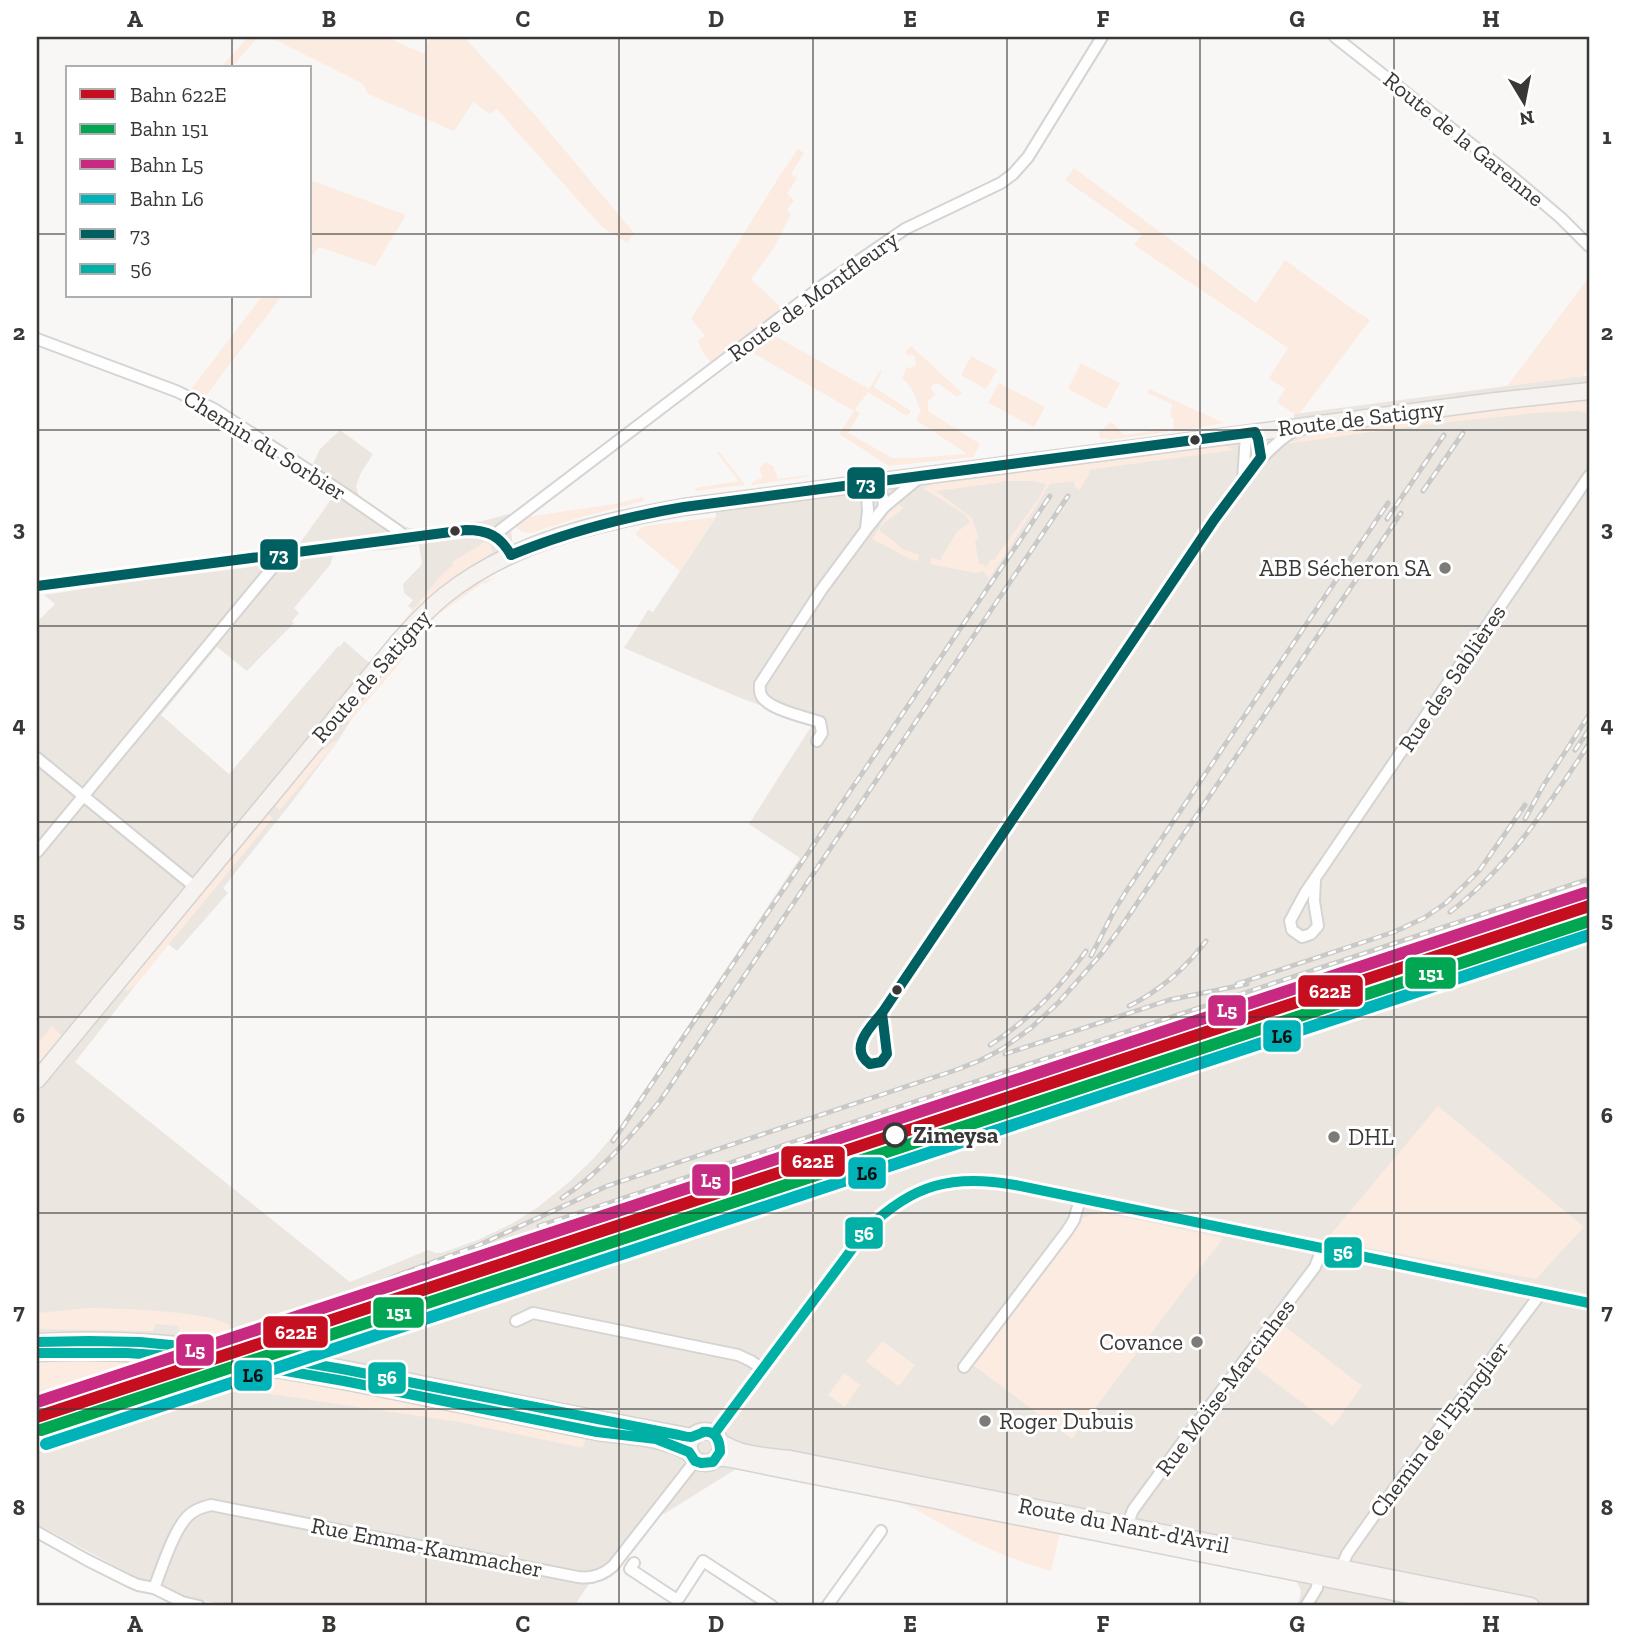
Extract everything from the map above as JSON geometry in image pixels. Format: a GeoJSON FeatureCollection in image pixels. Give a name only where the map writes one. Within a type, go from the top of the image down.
{"type":"FeatureCollection","features":[{"type":"Feature","properties":{"kind":"main road","name":"Route de Satigny"},"geometry":{"type":"LineString","coordinates":[[37,1080],[409,630],[451,591],[475,574],[511,555],[569,533],[684,507],[1589,391]]}},
{"type":"Feature","properties":{"kind":"main road"},"geometry":{"type":"LineString","coordinates":[[37,1342],[129,1340],[238,1351],[365,1373],[595,1419],[692,1450],[707,1464],[717,1458],[720,1452],[716,1437],[705,1432],[700,1432],[692,1450]]}},
{"type":"Feature","properties":{"kind":"main road"},"geometry":{"type":"LineString","coordinates":[[37,1353],[129,1352],[237,1362],[597,1432],[656,1439],[692,1450]]}},
{"type":"Feature","properties":{"kind":"main road","name":"Route du Nant-d'Avril"},"geometry":{"type":"LineString","coordinates":[[716,1437],[748,1454],[790,1459],[1531,1606]]}},
{"type":"Feature","properties":{"kind":"main road","name":"Route du Nant-d'Avril"},"geometry":{"type":"LineString","coordinates":[[717,1458],[1464,1606]]}},
{"type":"Feature","properties":{"kind":"street","name":"Route de Montfleury"},"geometry":{"type":"LineString","coordinates":[[494,535],[813,292],[880,245],[1013,174],[1032,150],[1102,37]]}},
{"type":"Feature","properties":{"kind":"street","name":"Route de la Garenne"},"geometry":{"type":"LineString","coordinates":[[1335,37],[1509,174],[1589,246]]}},
{"type":"Feature","properties":{"kind":"street","name":"Chemin du Sorbier"},"geometry":{"type":"LineString","coordinates":[[37,339],[176,391],[214,409],[342,492],[406,538]]}},
{"type":"Feature","properties":{"kind":"street"},"geometry":{"type":"LineString","coordinates":[[882,1013],[1214,520],[1261,457],[1300,426]]}},
{"type":"Feature","properties":{"kind":"street"},"geometry":{"type":"LineString","coordinates":[[1251,433],[1258,439],[1261,457]]}},
{"type":"Feature","properties":{"kind":"street"},"geometry":{"type":"LineString","coordinates":[[1243,481],[1251,433]]}},
{"type":"Feature","properties":{"kind":"street"},"geometry":{"type":"LineString","coordinates":[[817,741],[822,733],[820,722],[769,704],[761,696],[759,688],[822,589],[865,531],[884,507],[922,475]]}},
{"type":"Feature","properties":{"kind":"street","name":"Rue des Sablières"},"geometry":{"type":"LineString","coordinates":[[1315,880],[1314,901],[1318,926],[1311,934],[1302,937],[1292,930],[1290,918],[1305,893],[1589,476]]}},
{"type":"Feature","properties":{"kind":"street"},"geometry":{"type":"LineString","coordinates":[[871,482],[883,498],[884,507]]}},
{"type":"Feature","properties":{"kind":"street"},"geometry":{"type":"LineString","coordinates":[[865,531],[871,482]]}},
{"type":"Feature","properties":{"kind":"street"},"geometry":{"type":"LineString","coordinates":[[37,586],[466,530],[484,531],[494,535],[503,542],[511,555]]}},
{"type":"Feature","properties":{"kind":"street"},"geometry":{"type":"LineString","coordinates":[[37,852],[281,554]]}},
{"type":"Feature","properties":{"kind":"street"},"geometry":{"type":"LineString","coordinates":[[37,758],[195,887]]}},
{"type":"Feature","properties":{"kind":"street"},"geometry":{"type":"LineString","coordinates":[[716,1437],[762,1369],[867,1229],[908,1195],[948,1182],[978,1180],[1015,1185],[1589,1303]]}},
{"type":"Feature","properties":{"kind":"street"},"geometry":{"type":"LineString","coordinates":[[964,1367],[1067,1231],[1074,1220],[1080,1199]]}},
{"type":"Feature","properties":{"kind":"street","name":"Rue Moïse-Marcinhes"},"geometry":{"type":"LineString","coordinates":[[1127,1525],[1133,1510],[1315,1267],[1322,1249]]}},
{"type":"Feature","properties":{"kind":"street","name":"Chemin de l'Epinglier"},"geometry":{"type":"LineString","coordinates":[[1341,1568],[1347,1553],[1541,1293]]}},
{"type":"Feature","properties":{"kind":"street"},"geometry":{"type":"LineString","coordinates":[[516,1321],[533,1313],[738,1355],[762,1369]]}},
{"type":"Feature","properties":{"kind":"street","name":"Rue Emma-Kammacher"},"geometry":{"type":"LineString","coordinates":[[154,1588],[179,1527],[193,1511],[211,1505],[578,1577],[596,1577],[613,1566],[692,1450]]}},
{"type":"Feature","properties":{"kind":"street"},"geometry":{"type":"LineString","coordinates":[[827,1606],[881,1531]]}},
{"type":"Feature","properties":{"kind":"street"},"geometry":{"type":"LineString","coordinates":[[37,1532],[138,1585],[154,1588],[182,1602],[199,1606]]}},
{"type":"Feature","properties":{"kind":"street"},"geometry":{"type":"LineString","coordinates":[[634,1563],[630,1569],[674,1598],[679,1598],[703,1561],[772,1606]]}},
{"type":"Feature","properties":{"kind":"street"},"geometry":{"type":"LineString","coordinates":[[1306,1606],[1317,1588],[1318,1578]]}},
{"type":"Feature","properties":{"kind":"shaded area"},"geometry":{"type":"Polygon","coordinates":[[[248,37],[258,37],[233,66],[222,66],[248,37]]]}},
{"type":"Feature","properties":{"kind":"shaded area"},"geometry":{"type":"Polygon","coordinates":[[[269,37],[386,37],[424,54],[430,37],[468,37],[467,40],[536,116],[634,233],[627,243],[601,226],[497,109],[490,114],[473,102],[454,131],[368,94],[363,84],[269,37]]]}},
{"type":"Feature","properties":{"kind":"shaded area"},"geometry":{"type":"Polygon","coordinates":[[[798,149],[804,153],[791,174],[797,178],[787,194],[794,200],[787,210],[791,214],[774,248],[751,279],[784,310],[711,363],[698,340],[705,336],[691,319],[798,149]]]}},
{"type":"Feature","properties":{"kind":"shaded area"},"geometry":{"type":"Polygon","coordinates":[[[1074,168],[1256,303],[1285,260],[1370,320],[1300,413],[1294,414],[1277,402],[1285,389],[1269,378],[1288,348],[1134,245],[1142,234],[1065,180],[1074,168]]]}},
{"type":"Feature","properties":{"kind":"shaded area"},"geometry":{"type":"Polygon","coordinates":[[[312,181],[406,215],[375,266],[319,247],[312,256],[312,181]]]}},
{"type":"Feature","properties":{"kind":"shaded area"},"geometry":{"type":"Polygon","coordinates":[[[1589,277],[1589,367],[1583,376],[1507,386],[1589,277]]]}},
{"type":"Feature","properties":{"kind":"shaded area"},"geometry":{"type":"Polygon","coordinates":[[[260,298],[280,298],[204,398],[190,391],[260,298]]]}},
{"type":"Feature","properties":{"kind":"shaded area"},"geometry":{"type":"Polygon","coordinates":[[[768,332],[869,389],[880,371],[882,372],[874,387],[911,411],[907,416],[868,392],[855,410],[860,413],[848,433],[892,458],[967,454],[916,420],[921,411],[912,390],[902,378],[907,367],[916,365],[913,355],[905,353],[911,346],[962,393],[957,397],[939,384],[932,385],[931,389],[936,395],[928,401],[928,411],[980,444],[973,457],[889,466],[839,434],[854,411],[746,349],[768,332]]]}},
{"type":"Feature","properties":{"kind":"shaded area"},"geometry":{"type":"Polygon","coordinates":[[[971,356],[997,370],[986,389],[962,376],[971,356]]]}},
{"type":"Feature","properties":{"kind":"shaded area"},"geometry":{"type":"Polygon","coordinates":[[[1081,363],[1120,383],[1106,409],[1068,389],[1081,363]]]}},
{"type":"Feature","properties":{"kind":"shaded area"},"geometry":{"type":"Polygon","coordinates":[[[1589,376],[1589,1606],[1296,1606],[1301,1591],[1297,1582],[1292,1579],[736,1469],[664,1514],[657,1514],[618,1571],[606,1580],[589,1584],[574,1606],[232,1606],[189,1598],[130,1574],[37,1524],[37,622],[55,604],[44,595],[287,561],[335,494],[308,475],[320,449],[340,430],[373,454],[356,486],[359,497],[401,525],[420,529],[482,521],[509,514],[513,547],[422,618],[408,606],[413,600],[404,593],[403,584],[422,564],[419,545],[390,550],[334,553],[330,565],[294,608],[299,613],[292,621],[294,623],[247,671],[217,647],[161,715],[229,774],[344,641],[387,678],[357,711],[292,802],[223,888],[228,893],[177,951],[168,944],[75,1062],[350,1282],[428,1250],[441,1253],[478,1240],[513,1223],[569,1182],[621,1126],[800,858],[749,824],[812,725],[738,697],[624,648],[648,610],[653,612],[716,517],[715,497],[1295,420],[1294,414],[1589,376]]]}},
{"type":"Feature","properties":{"kind":"shaded area"},"geometry":{"type":"Polygon","coordinates":[[[999,383],[1045,407],[1034,427],[988,403],[999,383]]]}},
{"type":"Feature","properties":{"kind":"shaded area"},"geometry":{"type":"Polygon","coordinates":[[[1149,389],[1224,423],[1173,432],[1174,419],[1170,415],[1172,404],[1148,393],[1149,389]]]}},
{"type":"Feature","properties":{"kind":"shaded area"},"geometry":{"type":"Polygon","coordinates":[[[1555,402],[1589,403],[1589,417],[1579,411],[1537,413],[1430,424],[1286,444],[1312,434],[1555,402]]]}},
{"type":"Feature","properties":{"kind":"shaded area"},"geometry":{"type":"Polygon","coordinates":[[[1110,423],[1124,435],[1167,429],[1167,432],[1110,440],[1100,438],[1099,432],[1110,423]]]}},
{"type":"Feature","properties":{"kind":"shaded area"},"geometry":{"type":"Polygon","coordinates":[[[1221,446],[1234,450],[1089,470],[1080,490],[1075,487],[1074,481],[1050,484],[989,579],[983,571],[975,573],[930,564],[931,558],[940,560],[957,532],[970,522],[964,514],[923,488],[932,484],[1221,446]],[[1002,481],[936,491],[972,518],[979,539],[975,541],[979,564],[982,563],[986,568],[991,559],[994,560],[1039,498],[1046,484],[1033,481],[1002,481]]]}},
{"type":"Feature","properties":{"kind":"shaded area"},"geometry":{"type":"Polygon","coordinates":[[[719,451],[745,485],[696,491],[695,488],[739,481],[717,453],[719,451]]]}},
{"type":"Feature","properties":{"kind":"shaded area"},"geometry":{"type":"Polygon","coordinates":[[[765,462],[773,466],[778,479],[811,476],[752,485],[751,483],[763,477],[759,469],[765,462]]]}},
{"type":"Feature","properties":{"kind":"shaded area"},"geometry":{"type":"Polygon","coordinates":[[[643,497],[644,501],[531,533],[523,532],[514,526],[526,517],[643,497]]]}},
{"type":"Feature","properties":{"kind":"shaded area"},"geometry":{"type":"Polygon","coordinates":[[[898,504],[904,508],[879,530],[903,549],[919,555],[918,561],[872,539],[891,509],[898,504]]]}},
{"type":"Feature","properties":{"kind":"shaded area"},"geometry":{"type":"Polygon","coordinates":[[[716,517],[680,571],[635,534],[646,526],[716,517]]]}},
{"type":"Feature","properties":{"kind":"shaded area"},"geometry":{"type":"Polygon","coordinates":[[[485,542],[491,546],[492,553],[442,586],[397,629],[442,574],[453,565],[452,562],[485,542]]]}},
{"type":"Feature","properties":{"kind":"shaded area"},"geometry":{"type":"Polygon","coordinates":[[[494,578],[439,614],[409,644],[413,649],[408,650],[349,722],[346,717],[394,659],[435,615],[476,584],[494,578]]]}},
{"type":"Feature","properties":{"kind":"shaded area"},"geometry":{"type":"Polygon","coordinates":[[[334,741],[337,742],[280,810],[275,806],[316,756],[334,741]]]}},
{"type":"Feature","properties":{"kind":"shaded area"},"geometry":{"type":"Polygon","coordinates":[[[268,814],[273,818],[133,989],[124,989],[268,814]]]}},
{"type":"Feature","properties":{"kind":"shaded area"},"geometry":{"type":"Polygon","coordinates":[[[52,1026],[62,1036],[37,1066],[37,1044],[52,1026]]]}},
{"type":"Feature","properties":{"kind":"shaded area"},"geometry":{"type":"Polygon","coordinates":[[[1438,1106],[1584,1227],[1536,1279],[1326,1240],[1438,1106]]]}},
{"type":"Feature","properties":{"kind":"shaded area"},"geometry":{"type":"Polygon","coordinates":[[[1100,1213],[1223,1238],[1072,1439],[973,1365],[1081,1219],[1100,1213]]]}},
{"type":"Feature","properties":{"kind":"shaded area"},"geometry":{"type":"Polygon","coordinates":[[[89,1308],[163,1311],[205,1317],[231,1326],[228,1329],[235,1334],[221,1338],[181,1335],[178,1326],[156,1324],[153,1331],[37,1329],[37,1313],[89,1308]]]}},
{"type":"Feature","properties":{"kind":"shaded area"},"geometry":{"type":"Polygon","coordinates":[[[1282,1324],[1362,1386],[1333,1426],[1252,1365],[1282,1324]]]}},
{"type":"Feature","properties":{"kind":"shaded area"},"geometry":{"type":"Polygon","coordinates":[[[882,1341],[915,1365],[899,1386],[866,1362],[882,1341]]]}},
{"type":"Feature","properties":{"kind":"shaded area"},"geometry":{"type":"Polygon","coordinates":[[[37,1362],[148,1362],[37,1392],[37,1362]]]}},
{"type":"Feature","properties":{"kind":"shaded area"},"geometry":{"type":"Polygon","coordinates":[[[210,1366],[303,1381],[586,1438],[583,1448],[459,1422],[263,1393],[264,1384],[203,1374],[191,1378],[192,1371],[210,1366]]]}},
{"type":"Feature","properties":{"kind":"shaded area"},"geometry":{"type":"Polygon","coordinates":[[[844,1373],[860,1385],[845,1407],[828,1395],[844,1373]]]}},
{"type":"Feature","properties":{"kind":"shaded area"},"geometry":{"type":"Polygon","coordinates":[[[899,1502],[1060,1533],[1051,1571],[992,1550],[899,1502]]]}},
{"type":"Feature","properties":{"kind":"railway"},"geometry":{"type":"LineString","coordinates":[[1423,491],[1463,433]]}},
{"type":"Feature","properties":{"kind":"railway"},"geometry":{"type":"LineString","coordinates":[[1387,519],[1444,435]]}},
{"type":"Feature","properties":{"kind":"railway"},"geometry":{"type":"LineString","coordinates":[[613,1141],[1050,496]]}},
{"type":"Feature","properties":{"kind":"railway"},"geometry":{"type":"LineString","coordinates":[[562,1198],[602,1166],[660,1101],[1068,496]]}},
{"type":"Feature","properties":{"kind":"railway"},"geometry":{"type":"LineString","coordinates":[[1091,956],[1127,890],[1388,503]]}},
{"type":"Feature","properties":{"kind":"railway"},"geometry":{"type":"LineString","coordinates":[[37,1397],[127,1375],[301,1317],[398,1275],[479,1245],[607,1186],[956,1070],[1002,1049],[1031,1028],[1059,1002],[1102,953],[1401,513]]}},
{"type":"Feature","properties":{"kind":"railway"},"geometry":{"type":"LineString","coordinates":[[1525,819],[1589,715]]}},
{"type":"Feature","properties":{"kind":"railway"},"geometry":{"type":"LineString","coordinates":[[1575,750],[1589,730]]}},
{"type":"Feature","properties":{"kind":"railway"},"geometry":{"type":"LineString","coordinates":[[1450,912],[1491,876],[1509,855],[1543,812],[1589,744]]}},
{"type":"Feature","properties":{"kind":"railway"},"geometry":{"type":"LineString","coordinates":[[1237,984],[1394,932],[1424,918],[1446,903],[1479,871],[1525,805]]}},
{"type":"Feature","properties":{"kind":"railway"},"geometry":{"type":"LineString","coordinates":[[539,1226],[1589,879]]}},
{"type":"Feature","properties":{"kind":"railway"},"geometry":{"type":"LineString","coordinates":[[1129,1006],[1172,978],[1206,941]]}},
{"type":"Feature","properties":{"kind":"railway"},"geometry":{"type":"LineString","coordinates":[[990,1045],[1018,1025],[1043,1002],[1066,978],[1086,951]]}},
{"type":"Feature","properties":{"kind":"railway"},"geometry":{"type":"LineString","coordinates":[[1005,1054],[1169,1000],[1247,984]]}},
{"type":"Feature","properties":{"kind":"rail line","name":"L5"},"geometry":{"type":"LineString","coordinates":[[37,1402],[1585,893]]}},
{"type":"Feature","properties":{"kind":"rail line","name":"622E"},"geometry":{"type":"LineString","coordinates":[[37,1417],[1589,906]]}},
{"type":"Feature","properties":{"kind":"rail line","name":"151"},"geometry":{"type":"LineString","coordinates":[[41,1430],[1589,921]]}},
{"type":"Feature","properties":{"kind":"rail line","name":"L6"},"geometry":{"type":"LineString","coordinates":[[46,1444],[1589,935]]}},
{"type":"Feature","properties":{"kind":"transit line","name":"73"},"geometry":{"type":"LineString","coordinates":[[511,555],[596,526],[684,507],[1255,432],[1261,457],[1214,520],[882,1013]]}},
{"type":"Feature","properties":{"kind":"transit line","name":"73"},"geometry":{"type":"LineString","coordinates":[[37,586],[466,530],[493,535],[511,555]]}},
{"type":"Feature","properties":{"kind":"transit line","name":"73"},"geometry":{"type":"LineString","coordinates":[[882,1013],[887,1054],[881,1062],[870,1064],[861,1052],[861,1045],[867,1031],[882,1013]]}},
{"type":"Feature","properties":{"kind":"transit line","name":"56"},"geometry":{"type":"LineString","coordinates":[[714,1434],[867,1229],[917,1192],[953,1182],[1015,1185],[1589,1303]]}},
{"type":"Feature","properties":{"kind":"transit line","name":"56"},"geometry":{"type":"LineString","coordinates":[[37,1342],[140,1342],[242,1352],[685,1436],[707,1432],[716,1437],[720,1452],[713,1462],[701,1463],[695,1461],[689,1452],[656,1439],[597,1432],[257,1366],[127,1353],[37,1353]]}},
{"type":"Feature","properties":{"kind":"place","name":"ABB Sécheron SA"},"geometry":{"type":"Point","coordinates":[1445,568]}},
{"type":"Feature","properties":{"kind":"place","name":"Zimeysa"},"geometry":{"type":"Point","coordinates":[895,1135]}},
{"type":"Feature","properties":{"kind":"place","name":"DHL"},"geometry":{"type":"Point","coordinates":[1334,1137]}},
{"type":"Feature","properties":{"kind":"place","name":"Covance"},"geometry":{"type":"Point","coordinates":[1197,1342]}},
{"type":"Feature","properties":{"kind":"place","name":"Roger Dubuis"},"geometry":{"type":"Point","coordinates":[985,1421]}}]}
